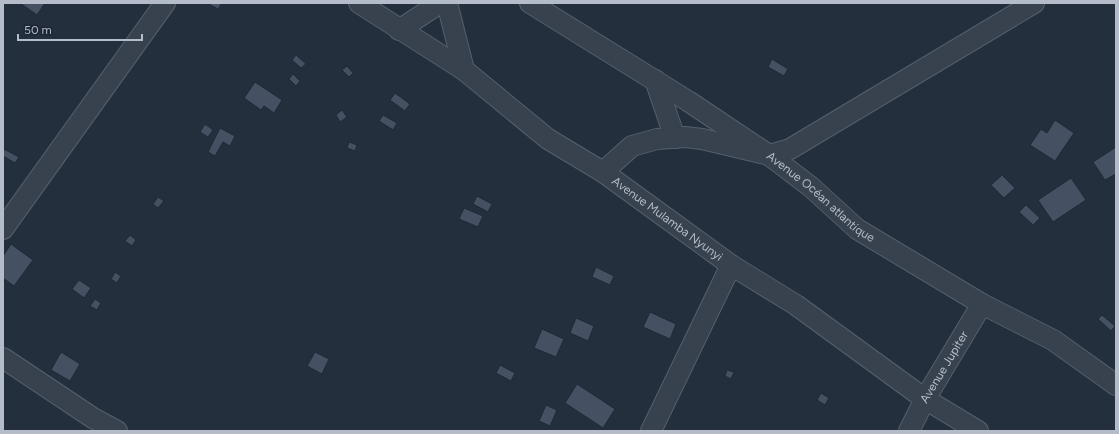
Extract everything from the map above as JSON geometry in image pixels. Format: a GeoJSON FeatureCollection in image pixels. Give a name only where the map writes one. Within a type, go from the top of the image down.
{"type":"FeatureCollection","features":[{"type":"Feature","properties":{"kind":"street"},"geometry":{"type":"LineString","coordinates":[[3,229],[165,3]]}},
{"type":"Feature","properties":{"kind":"street","name":"Avenue Mulamba Nyunyi"},"geometry":{"type":"LineString","coordinates":[[359,3],[399,30],[464,70],[548,139],[603,172],[731,265],[796,305],[925,399],[978,431]]}},
{"type":"Feature","properties":{"kind":"street"},"geometry":{"type":"LineString","coordinates":[[399,30],[440,3]]}},
{"type":"Feature","properties":{"kind":"street"},"geometry":{"type":"LineString","coordinates":[[447,3],[464,70]]}},
{"type":"Feature","properties":{"kind":"street","name":"Avenue Océan atlantique"},"geometry":{"type":"LineString","coordinates":[[530,3],[655,80],[769,155],[811,187],[857,229],[982,304],[1053,340],[1113,376]]}},
{"type":"Feature","properties":{"kind":"street"},"geometry":{"type":"LineString","coordinates":[[603,172],[632,146],[658,139],[702,139],[769,155],[790,149],[1034,3]]}},
{"type":"Feature","properties":{"kind":"street"},"geometry":{"type":"LineString","coordinates":[[655,80],[675,138]]}},
{"type":"Feature","properties":{"kind":"street"},"geometry":{"type":"LineString","coordinates":[[651,431],[731,265]]}},
{"type":"Feature","properties":{"kind":"street","name":"Avenue Jupiter"},"geometry":{"type":"LineString","coordinates":[[909,431],[925,399],[982,304]]}},
{"type":"Feature","properties":{"kind":"street"},"geometry":{"type":"LineString","coordinates":[[3,358],[112,430]]}},
{"type":"Feature","properties":{"kind":"building"},"geometry":{"type":"Polygon","coordinates":[[[20,3],[45,3],[37,15],[20,3]]]}},
{"type":"Feature","properties":{"kind":"building"},"geometry":{"type":"Polygon","coordinates":[[[207,3],[222,3],[218,9],[207,3]]]}},
{"type":"Feature","properties":{"kind":"building"},"geometry":{"type":"Polygon","coordinates":[[[296,55],[306,64],[301,68],[292,60],[296,55]]]}},
{"type":"Feature","properties":{"kind":"building"},"geometry":{"type":"Polygon","coordinates":[[[772,59],[788,69],[784,76],[768,67],[772,59]]]}},
{"type":"Feature","properties":{"kind":"building"},"geometry":{"type":"Polygon","coordinates":[[[347,66],[353,73],[349,77],[342,70],[347,66]]]}},
{"type":"Feature","properties":{"kind":"building"},"geometry":{"type":"Polygon","coordinates":[[[293,74],[300,81],[296,86],[289,79],[293,74]]]}},
{"type":"Feature","properties":{"kind":"building"},"geometry":{"type":"Polygon","coordinates":[[[255,82],[282,100],[274,113],[264,106],[261,110],[244,98],[255,82]]]}},
{"type":"Feature","properties":{"kind":"building"},"geometry":{"type":"Polygon","coordinates":[[[395,93],[410,104],[405,111],[390,100],[395,93]]]}},
{"type":"Feature","properties":{"kind":"building"},"geometry":{"type":"Polygon","coordinates":[[[342,110],[347,117],[340,122],[336,115],[342,110]]]}},
{"type":"Feature","properties":{"kind":"building"},"geometry":{"type":"Polygon","coordinates":[[[383,115],[397,123],[393,130],[379,121],[383,115]]]}},
{"type":"Feature","properties":{"kind":"building"},"geometry":{"type":"Polygon","coordinates":[[[1055,120],[1074,133],[1055,161],[1030,145],[1041,129],[1047,133],[1055,120]]]}},
{"type":"Feature","properties":{"kind":"building"},"geometry":{"type":"Polygon","coordinates":[[[205,124],[213,130],[208,137],[200,132],[205,124]]]}},
{"type":"Feature","properties":{"kind":"building"},"geometry":{"type":"Polygon","coordinates":[[[220,128],[235,136],[230,146],[223,142],[215,156],[208,152],[220,128]]]}},
{"type":"Feature","properties":{"kind":"building"},"geometry":{"type":"Polygon","coordinates":[[[349,142],[357,145],[355,151],[347,148],[349,142]]]}},
{"type":"Feature","properties":{"kind":"building"},"geometry":{"type":"Polygon","coordinates":[[[1116,147],[1116,174],[1105,180],[1093,162],[1116,147]]]}},
{"type":"Feature","properties":{"kind":"building"},"geometry":{"type":"Polygon","coordinates":[[[4,149],[19,157],[15,163],[3,156],[4,149]]]}},
{"type":"Feature","properties":{"kind":"building"},"geometry":{"type":"Polygon","coordinates":[[[1002,175],[1015,188],[1004,198],[991,185],[1002,175]]]}},
{"type":"Feature","properties":{"kind":"building"},"geometry":{"type":"Polygon","coordinates":[[[1071,178],[1086,200],[1053,222],[1038,200],[1071,178]]]}},
{"type":"Feature","properties":{"kind":"building"},"geometry":{"type":"Polygon","coordinates":[[[477,196],[492,204],[488,212],[473,204],[477,196]]]}},
{"type":"Feature","properties":{"kind":"building"},"geometry":{"type":"Polygon","coordinates":[[[158,197],[164,201],[158,208],[153,204],[158,197]]]}},
{"type":"Feature","properties":{"kind":"building"},"geometry":{"type":"Polygon","coordinates":[[[1026,205],[1040,218],[1033,225],[1019,212],[1026,205]]]}},
{"type":"Feature","properties":{"kind":"building"},"geometry":{"type":"Polygon","coordinates":[[[464,208],[483,216],[478,227],[459,219],[464,208]]]}},
{"type":"Feature","properties":{"kind":"building"},"geometry":{"type":"Polygon","coordinates":[[[130,235],[136,240],[132,246],[125,241],[130,235]]]}},
{"type":"Feature","properties":{"kind":"building"},"geometry":{"type":"Polygon","coordinates":[[[11,244],[33,260],[14,286],[3,278],[3,256],[11,244]]]}},
{"type":"Feature","properties":{"kind":"building"},"geometry":{"type":"Polygon","coordinates":[[[596,267],[614,276],[610,285],[592,277],[596,267]]]}},
{"type":"Feature","properties":{"kind":"building"},"geometry":{"type":"Polygon","coordinates":[[[115,272],[121,276],[117,283],[111,279],[115,272]]]}},
{"type":"Feature","properties":{"kind":"building"},"geometry":{"type":"Polygon","coordinates":[[[79,280],[91,288],[84,298],[72,289],[79,280]]]}},
{"type":"Feature","properties":{"kind":"building"},"geometry":{"type":"Polygon","coordinates":[[[95,299],[101,303],[97,310],[90,306],[95,299]]]}},
{"type":"Feature","properties":{"kind":"building"},"geometry":{"type":"Polygon","coordinates":[[[650,312],[676,324],[670,339],[643,327],[650,312]]]}},
{"type":"Feature","properties":{"kind":"building"},"geometry":{"type":"Polygon","coordinates":[[[1102,315],[1115,326],[1111,331],[1098,319],[1102,315]]]}},
{"type":"Feature","properties":{"kind":"building"},"geometry":{"type":"Polygon","coordinates":[[[576,318],[594,326],[588,341],[570,333],[576,318]]]}},
{"type":"Feature","properties":{"kind":"building"},"geometry":{"type":"Polygon","coordinates":[[[542,329],[564,339],[556,357],[534,348],[542,329]]]}},
{"type":"Feature","properties":{"kind":"building"},"geometry":{"type":"Polygon","coordinates":[[[61,352],[80,364],[70,381],[51,370],[61,352]]]}},
{"type":"Feature","properties":{"kind":"building"},"geometry":{"type":"Polygon","coordinates":[[[315,352],[329,359],[322,374],[307,366],[315,352]]]}},
{"type":"Feature","properties":{"kind":"building"},"geometry":{"type":"Polygon","coordinates":[[[500,365],[515,373],[511,381],[496,373],[500,365]]]}},
{"type":"Feature","properties":{"kind":"building"},"geometry":{"type":"Polygon","coordinates":[[[727,370],[734,372],[731,379],[725,376],[727,370]]]}},
{"type":"Feature","properties":{"kind":"building"},"geometry":{"type":"Polygon","coordinates":[[[577,384],[615,409],[603,428],[565,403],[577,384]]]}},
{"type":"Feature","properties":{"kind":"building"},"geometry":{"type":"Polygon","coordinates":[[[821,393],[829,398],[825,405],[817,400],[821,393]]]}},
{"type":"Feature","properties":{"kind":"building"},"geometry":{"type":"Polygon","coordinates":[[[546,405],[557,410],[550,426],[539,421],[546,405]]]}}]}
